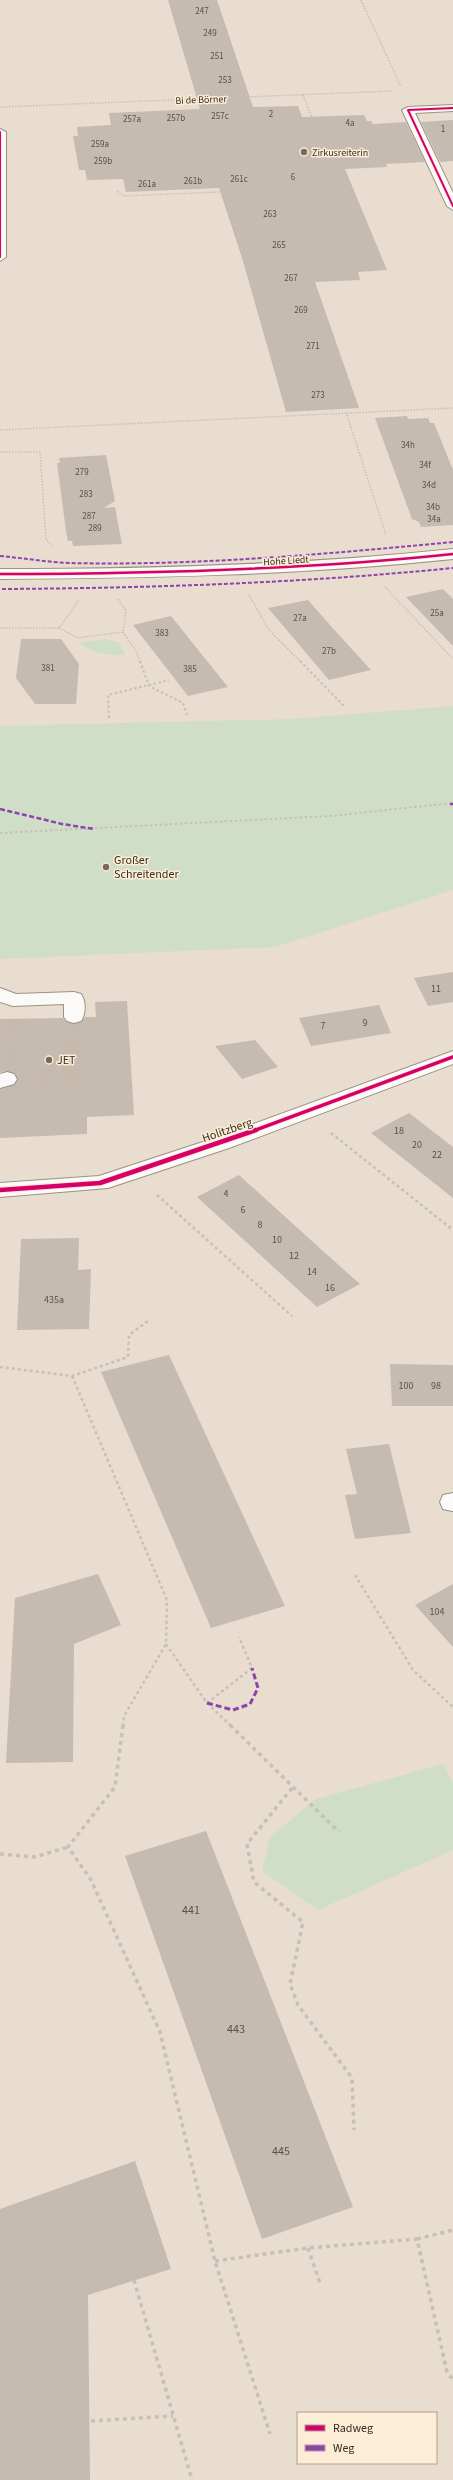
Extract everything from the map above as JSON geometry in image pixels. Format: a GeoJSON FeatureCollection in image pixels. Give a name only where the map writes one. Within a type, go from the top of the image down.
{"type":"FeatureCollection","features":[{"type":"Feature","properties":{"kind":"street"},"geometry":{"type":"LineString","coordinates":[[453,108],[408,110],[453,206]]}},
{"type":"Feature","properties":{"kind":"street"},"geometry":{"type":"LineString","coordinates":[[0,132],[0,256]]}},
{"type":"Feature","properties":{"kind":"street","name":"Hohe Liedt"},"geometry":{"type":"LineString","coordinates":[[0,574],[221,572],[395,561],[453,554]]}},
{"type":"Feature","properties":{"kind":"street"},"geometry":{"type":"LineString","coordinates":[[12,1019],[7,997],[74,998],[74,1017]]}},
{"type":"Feature","properties":{"kind":"street","name":"Holitzberg"},"geometry":{"type":"LineString","coordinates":[[0,1190],[100,1183],[222,1143],[453,1057]]}},
{"type":"Feature","properties":{"kind":"path"},"geometry":{"type":"LineString","coordinates":[[361,0],[402,90]]}},
{"type":"Feature","properties":{"kind":"path"},"geometry":{"type":"LineString","coordinates":[[117,191],[124,196],[339,187],[303,95]]}},
{"type":"Feature","properties":{"kind":"path"},"geometry":{"type":"LineString","coordinates":[[316,127],[163,132],[149,140],[155,160],[172,165],[328,159]]}},
{"type":"Feature","properties":{"kind":"path"},"geometry":{"type":"LineString","coordinates":[[0,430],[453,408]]}},
{"type":"Feature","properties":{"kind":"path"},"geometry":{"type":"LineString","coordinates":[[346,412],[395,561]]}},
{"type":"Feature","properties":{"kind":"path"},"geometry":{"type":"LineString","coordinates":[[0,452],[40,452],[46,539],[55,549]]}},
{"type":"Feature","properties":{"kind":"path"},"geometry":{"type":"LineString","coordinates":[[381,582],[453,659]]}},
{"type":"Feature","properties":{"kind":"path"},"geometry":{"type":"LineString","coordinates":[[247,591],[269,630],[345,707]]}},
{"type":"Feature","properties":{"kind":"path"},"geometry":{"type":"LineString","coordinates":[[59,628],[84,594]]}},
{"type":"Feature","properties":{"kind":"path"},"geometry":{"type":"LineString","coordinates":[[115,594],[126,611],[123,632],[136,651],[150,686],[183,703],[187,715]]}},
{"type":"Feature","properties":{"kind":"path"},"geometry":{"type":"LineString","coordinates":[[0,628],[59,628],[78,638],[123,632]]}},
{"type":"Feature","properties":{"kind":"path"},"geometry":{"type":"LineString","coordinates":[[109,718],[108,695],[150,686],[169,680]]}},
{"type":"Feature","properties":{"kind":"path"},"geometry":{"type":"LineString","coordinates":[[0,834],[330,816],[453,803]]}},
{"type":"Feature","properties":{"kind":"path"},"geometry":{"type":"LineString","coordinates":[[305,1112],[453,1230]]}},
{"type":"Feature","properties":{"kind":"path"},"geometry":{"type":"LineString","coordinates":[[151,1190],[292,1316]]}},
{"type":"Feature","properties":{"kind":"path"},"geometry":{"type":"LineString","coordinates":[[0,1367],[72,1376],[128,1356],[129,1335],[148,1321]]}},
{"type":"Feature","properties":{"kind":"path"},"geometry":{"type":"LineString","coordinates":[[0,1854],[35,1857],[68,1847],[115,1787],[124,1716],[166,1644],[167,1600],[72,1376]]}},
{"type":"Feature","properties":{"kind":"path"},"geometry":{"type":"LineString","coordinates":[[355,1575],[413,1670],[453,1707]]}},
{"type":"Feature","properties":{"kind":"path"},"geometry":{"type":"LineString","coordinates":[[207,1703],[252,1668],[239,1637]]}},
{"type":"Feature","properties":{"kind":"path"},"geometry":{"type":"LineString","coordinates":[[166,1644],[207,1703],[292,1788],[339,1832]]}},
{"type":"Feature","properties":{"kind":"path"},"geometry":{"type":"LineString","coordinates":[[292,1788],[247,1844],[254,1882],[303,1922],[290,1984],[298,2005],[352,2078],[354,2130]]}},
{"type":"Feature","properties":{"kind":"path"},"geometry":{"type":"LineString","coordinates":[[68,1847],[91,1880],[160,2032],[215,2261],[270,2434]]}},
{"type":"Feature","properties":{"kind":"path"},"geometry":{"type":"LineString","coordinates":[[215,2261],[308,2248],[417,2239],[453,2230]]}},
{"type":"Feature","properties":{"kind":"path"},"geometry":{"type":"LineString","coordinates":[[417,2239],[447,2372],[453,2380]]}},
{"type":"Feature","properties":{"kind":"path"},"geometry":{"type":"LineString","coordinates":[[308,2248],[321,2286]]}},
{"type":"Feature","properties":{"kind":"path"},"geometry":{"type":"LineString","coordinates":[[134,2280],[192,2480]]}},
{"type":"Feature","properties":{"kind":"path"},"geometry":{"type":"LineString","coordinates":[[91,2421],[173,2416]]}},
{"type":"Feature","properties":{"kind":"green space"},"geometry":{"type":"Polygon","coordinates":[[[104,639],[119,642],[125,655],[112,655],[96,652],[80,643],[104,639]]]}},
{"type":"Feature","properties":{"kind":"green space"},"geometry":{"type":"Polygon","coordinates":[[[453,706],[453,890],[275,947],[0,959],[0,726],[292,719],[453,706]]]}},
{"type":"Feature","properties":{"kind":"green space"},"geometry":{"type":"Polygon","coordinates":[[[443,1764],[453,1782],[453,1850],[318,1910],[262,1871],[270,1837],[316,1799],[443,1764]]]}},
{"type":"Feature","properties":{"kind":"building"},"geometry":{"type":"Polygon","coordinates":[[[168,0],[217,0],[253,107],[298,106],[302,117],[364,115],[367,121],[371,121],[373,124],[406,122],[425,162],[386,164],[387,167],[345,169],[387,270],[358,272],[360,280],[315,282],[359,408],[286,412],[243,261],[219,188],[126,192],[123,179],[87,180],[85,170],[79,170],[73,136],[78,136],[77,127],[111,125],[109,113],[200,109],[168,0]]]}},
{"type":"Feature","properties":{"kind":"building"},"geometry":{"type":"Polygon","coordinates":[[[453,120],[453,161],[440,162],[421,122],[453,120]]]}},
{"type":"Feature","properties":{"kind":"building"},"geometry":{"type":"Polygon","coordinates":[[[407,416],[408,419],[428,418],[430,423],[434,423],[453,470],[453,525],[421,527],[419,522],[412,519],[375,418],[407,416]]]}},
{"type":"Feature","properties":{"kind":"building"},"geometry":{"type":"Polygon","coordinates":[[[106,455],[115,501],[104,508],[115,507],[122,544],[73,546],[72,541],[68,541],[66,531],[57,463],[60,463],[59,458],[106,455]]]}},
{"type":"Feature","properties":{"kind":"building"},"geometry":{"type":"Polygon","coordinates":[[[443,589],[453,599],[453,646],[406,597],[443,589]]]}},
{"type":"Feature","properties":{"kind":"building"},"geometry":{"type":"Polygon","coordinates":[[[308,600],[371,670],[329,680],[268,608],[308,600]]]}},
{"type":"Feature","properties":{"kind":"building"},"geometry":{"type":"Polygon","coordinates":[[[171,616],[228,687],[188,696],[133,625],[171,616]]]}},
{"type":"Feature","properties":{"kind":"building"},"geometry":{"type":"Polygon","coordinates":[[[21,639],[61,639],[79,664],[76,704],[35,704],[16,678],[21,639]]]}},
{"type":"Feature","properties":{"kind":"building"},"geometry":{"type":"Polygon","coordinates":[[[453,972],[453,1002],[428,1006],[414,978],[453,972]]]}},
{"type":"Feature","properties":{"kind":"building","name":"JET"},"geometry":{"type":"Polygon","coordinates":[[[127,1001],[134,1115],[87,1117],[87,1134],[0,1138],[0,1089],[14,1085],[18,1080],[14,1073],[7,1071],[0,1072],[0,1019],[63,1018],[67,1022],[74,1024],[81,1022],[85,1017],[96,1017],[95,1002],[127,1001]]]}},
{"type":"Feature","properties":{"kind":"building"},"geometry":{"type":"Polygon","coordinates":[[[379,1005],[391,1033],[311,1046],[299,1018],[379,1005]]]}},
{"type":"Feature","properties":{"kind":"building"},"geometry":{"type":"Polygon","coordinates":[[[255,1040],[278,1067],[242,1079],[215,1046],[255,1040]]]}},
{"type":"Feature","properties":{"kind":"building"},"geometry":{"type":"Polygon","coordinates":[[[409,1113],[453,1147],[453,1198],[371,1133],[409,1113]]]}},
{"type":"Feature","properties":{"kind":"building"},"geometry":{"type":"Polygon","coordinates":[[[239,1175],[360,1284],[317,1307],[197,1197],[239,1175]]]}},
{"type":"Feature","properties":{"kind":"building"},"geometry":{"type":"Polygon","coordinates":[[[79,1238],[78,1270],[91,1269],[89,1329],[17,1330],[21,1239],[79,1238]]]}},
{"type":"Feature","properties":{"kind":"building"},"geometry":{"type":"Polygon","coordinates":[[[169,1355],[285,1606],[211,1628],[101,1372],[169,1355]]]}},
{"type":"Feature","properties":{"kind":"building"},"geometry":{"type":"Polygon","coordinates":[[[390,1364],[453,1365],[453,1406],[392,1406],[390,1364]]]}},
{"type":"Feature","properties":{"kind":"building"},"geometry":{"type":"Polygon","coordinates":[[[389,1444],[411,1533],[355,1539],[345,1495],[357,1494],[346,1449],[389,1444]]]}},
{"type":"Feature","properties":{"kind":"building"},"geometry":{"type":"Polygon","coordinates":[[[98,1574],[121,1625],[74,1644],[73,1762],[6,1763],[15,1598],[98,1574]]]}},
{"type":"Feature","properties":{"kind":"building"},"geometry":{"type":"Polygon","coordinates":[[[453,1584],[453,1647],[415,1605],[453,1584]]]}},
{"type":"Feature","properties":{"kind":"building"},"geometry":{"type":"Polygon","coordinates":[[[206,1831],[353,2207],[262,2239],[125,1856],[206,1831]]]}},
{"type":"Feature","properties":{"kind":"building"},"geometry":{"type":"Polygon","coordinates":[[[135,2161],[171,2269],[88,2295],[90,2480],[0,2480],[0,2209],[135,2161]]]}},
{"type":"Feature","properties":{"kind":"tunnel"},"geometry":{"type":"LineString","coordinates":[[7,1079],[74,1075],[74,1017]]}},
{"type":"Feature","properties":{"kind":"tunnel"},"geometry":{"type":"LineString","coordinates":[[12,1019],[12,1077]]}},
{"type":"Feature","properties":{"kind":"marked path"},"geometry":{"type":"LineString","coordinates":[[0,556],[68,563],[185,562],[316,555],[453,542]]}},
{"type":"Feature","properties":{"kind":"marked path"},"geometry":{"type":"LineString","coordinates":[[2,589],[115,588],[228,584],[340,578],[453,568]]}},
{"type":"Feature","properties":{"kind":"marked path"},"geometry":{"type":"LineString","coordinates":[[0,809],[62,824],[94,829]]}},
{"type":"Feature","properties":{"kind":"marked path"},"geometry":{"type":"LineString","coordinates":[[207,1703],[229,1710],[237,1710],[250,1704],[254,1700],[258,1688],[252,1668]]}},
{"type":"Feature","properties":{"kind":"cycle path"},"geometry":{"type":"LineString","coordinates":[[453,108],[408,110],[453,206]]}},
{"type":"Feature","properties":{"kind":"cycle path"},"geometry":{"type":"LineString","coordinates":[[0,132],[0,257]]}},
{"type":"Feature","properties":{"kind":"cycle path"},"geometry":{"type":"LineString","coordinates":[[0,574],[227,571],[340,565],[453,554]]}},
{"type":"Feature","properties":{"kind":"cycle path"},"geometry":{"type":"LineString","coordinates":[[0,1190],[100,1183],[222,1143],[453,1057]]}},
{"type":"Feature","properties":{"kind":"place","name":"Zirkusreiterin"},"geometry":{"type":"Point","coordinates":[304,152]}},
{"type":"Feature","properties":{"kind":"place","name":"Großer Schreitender"},"geometry":{"type":"Point","coordinates":[106,867]}},
{"type":"Feature","properties":{"kind":"place","name":"JET"},"geometry":{"type":"Point","coordinates":[49,1060]}}]}
